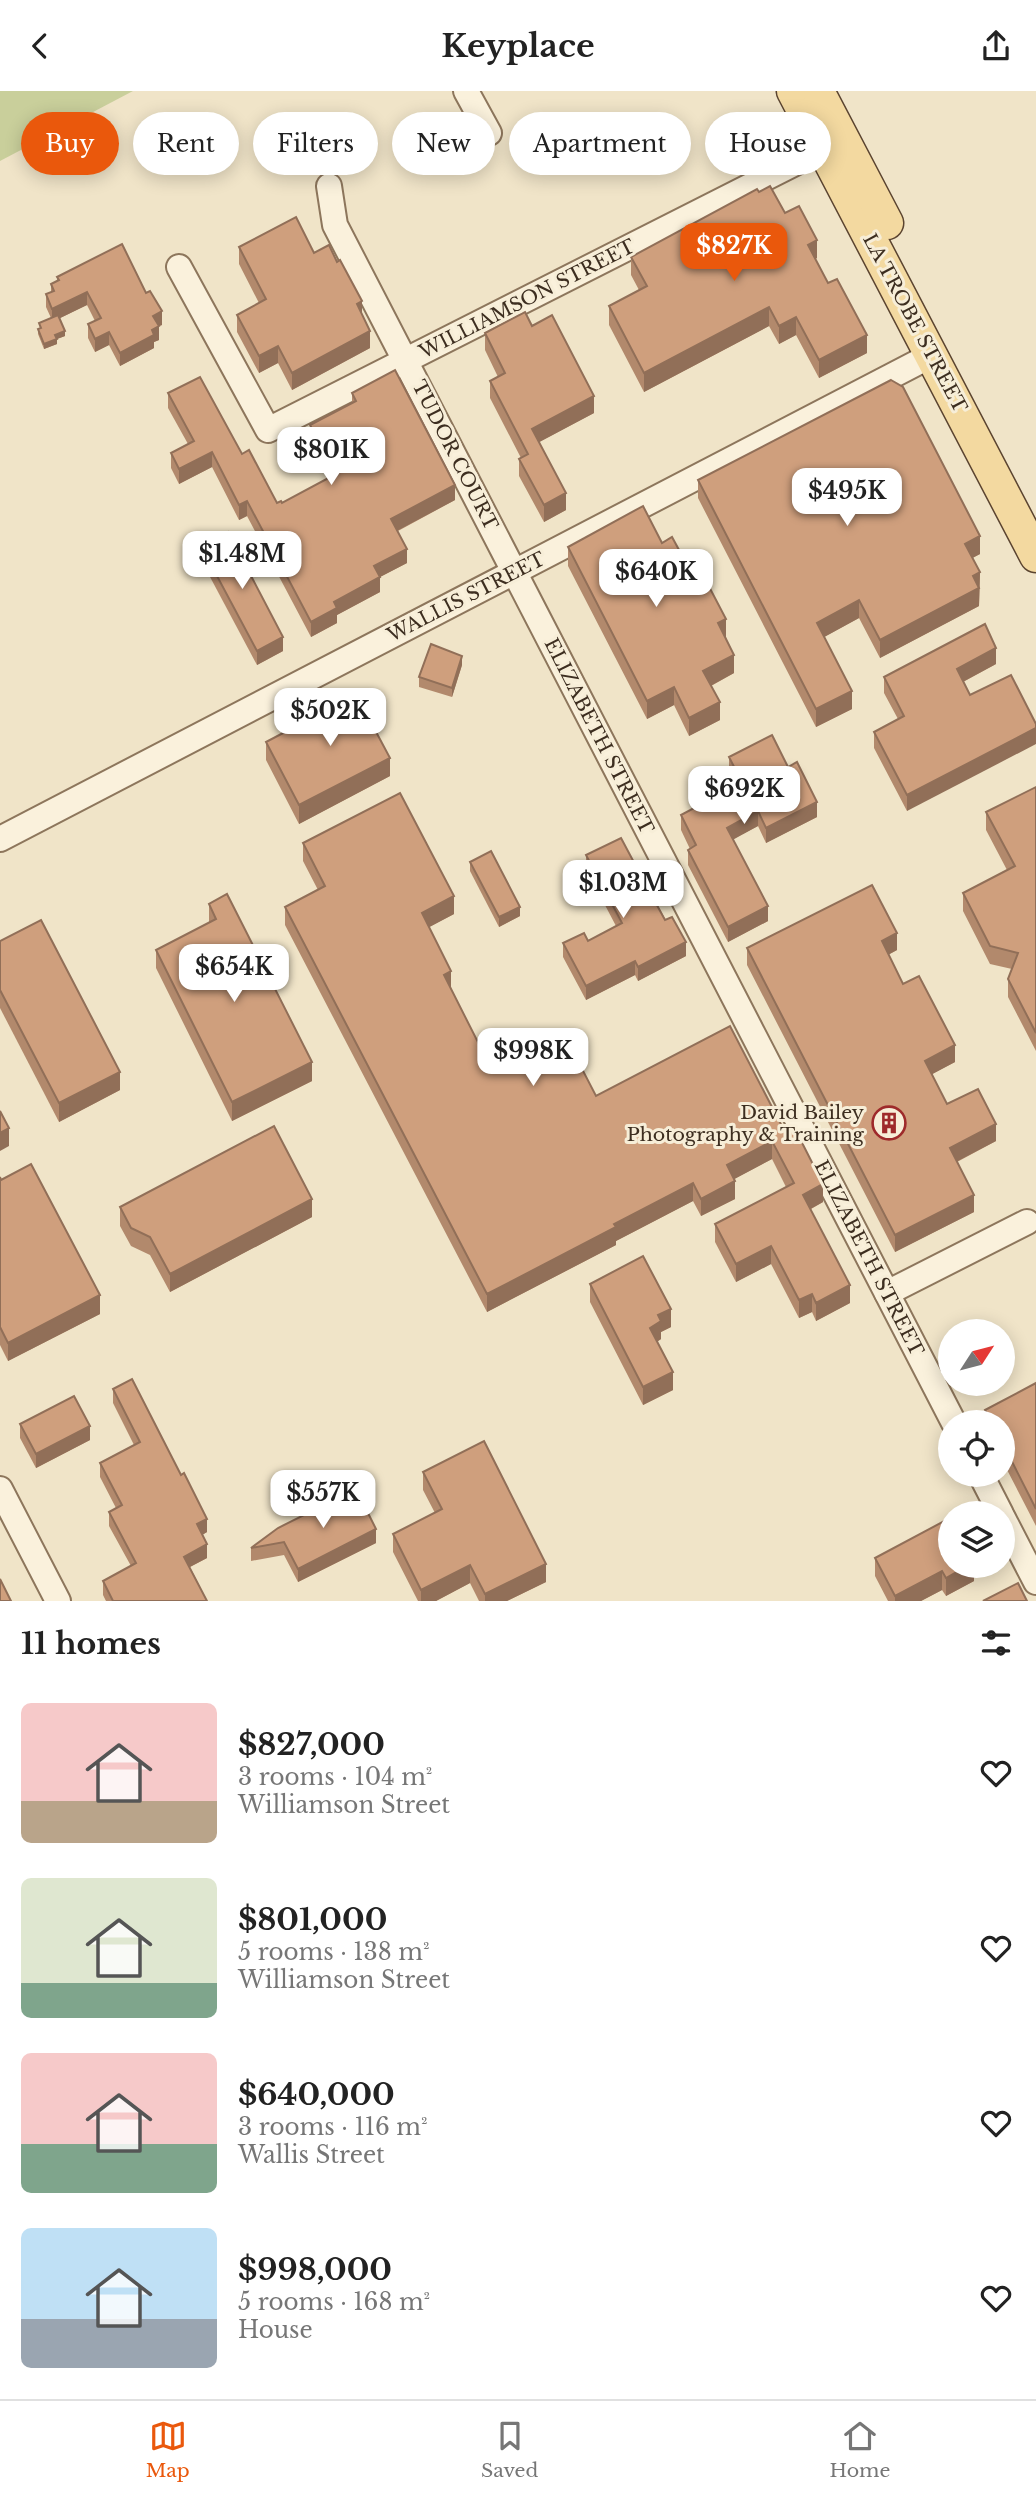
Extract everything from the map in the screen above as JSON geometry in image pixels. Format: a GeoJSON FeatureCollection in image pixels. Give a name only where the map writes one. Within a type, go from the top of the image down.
{"type":"FeatureCollection","features":[{"type":"Feature","properties":{"kind":"main road","name":"LA TROBE STREET"},"geometry":{"type":"LineString","coordinates":[[793,91],[833,143],[942,350],[1036,509]]}},
{"type":"Feature","properties":{"kind":"main road","name":"LA TROBE STREET"},"geometry":{"type":"LineString","coordinates":[[817,91],[833,143]]}},
{"type":"Feature","properties":{"kind":"main road","name":"LA TROBE STREET"},"geometry":{"type":"LineString","coordinates":[[942,350],[1036,556]]}},
{"type":"Feature","properties":{"kind":"street"},"geometry":{"type":"LineString","coordinates":[[466,91],[478,112]]}},
{"type":"Feature","properties":{"kind":"street","name":"WILLIAMSON STREET"},"geometry":{"type":"LineString","coordinates":[[179,267],[268,430],[833,143]]}},
{"type":"Feature","properties":{"kind":"street","name":"TUDOR COURT"},"geometry":{"type":"LineString","coordinates":[[329,186],[335,225],[514,572]]}},
{"type":"Feature","properties":{"kind":"street","name":"WALLIS STREET"},"geometry":{"type":"LineString","coordinates":[[0,839],[942,350]]}},
{"type":"Feature","properties":{"kind":"street","name":"ELIZABETH STREET"},"geometry":{"type":"LineString","coordinates":[[514,572],[947,1410]]}},
{"type":"Feature","properties":{"kind":"street"},"geometry":{"type":"LineString","coordinates":[[887,1293],[1027,1222]]}},
{"type":"Feature","properties":{"kind":"street"},"geometry":{"type":"LineString","coordinates":[[0,1489],[58,1601]]}},
{"type":"Feature","properties":{"kind":"street"},"geometry":{"type":"LineString","coordinates":[[1015,1541],[1036,1582]]}},
{"type":"Feature","properties":{"kind":"green space"},"geometry":{"type":"Polygon","coordinates":[[[0,91],[133,91],[93,112],[21,112],[21,150],[0,161],[0,91]]]}},
{"type":"Feature","properties":{"kind":"building"},"geometry":{"type":"Polygon","coordinates":[[[770,186],[785,213],[799,206],[817,240],[808,245],[828,283],[837,279],[867,335],[819,360],[796,317],[779,326],[769,307],[644,373],[609,306],[647,286],[631,257],[757,189],[759,192],[770,186]]]}},
{"type":"Feature","properties":{"kind":"building"},"geometry":{"type":"Polygon","coordinates":[[[296,217],[314,253],[329,245],[337,262],[340,260],[362,301],[357,304],[370,331],[292,373],[278,346],[259,356],[237,315],[266,299],[239,247],[296,217]]]}},
{"type":"Feature","properties":{"kind":"building"},"geometry":{"type":"Polygon","coordinates":[[[122,244],[146,293],[150,291],[162,311],[153,316],[159,326],[152,330],[154,335],[120,353],[109,332],[95,339],[88,324],[101,318],[87,292],[52,309],[46,294],[54,291],[51,284],[59,280],[57,277],[122,244]]]}},
{"type":"Feature","properties":{"kind":"building"},"geometry":{"type":"Polygon","coordinates":[[[525,312],[532,326],[552,315],[594,396],[532,429],[566,493],[544,505],[519,459],[528,454],[490,381],[505,373],[485,333],[525,312]]]}},
{"type":"Feature","properties":{"kind":"building"},"geometry":{"type":"Polygon","coordinates":[[[58,315],[65,331],[55,335],[57,339],[44,344],[38,329],[41,328],[39,323],[58,315]]]}},
{"type":"Feature","properties":{"kind":"building"},"geometry":{"type":"Polygon","coordinates":[[[395,370],[455,485],[391,519],[407,549],[374,566],[380,577],[334,602],[337,608],[311,622],[247,501],[239,505],[212,452],[179,469],[171,453],[194,441],[168,393],[200,377],[242,454],[249,450],[277,503],[282,503],[336,474],[310,425],[356,401],[352,393],[395,370]]]}},
{"type":"Feature","properties":{"kind":"building"},"geometry":{"type":"Polygon","coordinates":[[[891,380],[903,387],[980,536],[965,544],[980,572],[973,576],[979,588],[880,640],[859,600],[817,623],[852,691],[816,709],[698,480],[891,380]]]}},
{"type":"Feature","properties":{"kind":"building"},"geometry":{"type":"Polygon","coordinates":[[[643,506],[662,543],[672,537],[685,561],[693,556],[726,619],[718,623],[734,655],[703,671],[720,702],[689,718],[674,687],[647,701],[568,547],[643,506]]]}},
{"type":"Feature","properties":{"kind":"building"},"geometry":{"type":"Polygon","coordinates":[[[228,532],[283,637],[257,651],[201,546],[228,532]]]}},
{"type":"Feature","properties":{"kind":"building"},"geometry":{"type":"Polygon","coordinates":[[[985,624],[996,648],[957,669],[970,695],[1011,675],[1036,728],[907,795],[874,732],[904,716],[884,677],[985,624]]]}},
{"type":"Feature","properties":{"kind":"building"},"geometry":{"type":"Polygon","coordinates":[[[431,644],[462,656],[452,688],[419,677],[431,644]]]}},
{"type":"Feature","properties":{"kind":"building"},"geometry":{"type":"Polygon","coordinates":[[[363,691],[372,696],[378,705],[374,728],[390,758],[299,805],[266,742],[363,691]]]}},
{"type":"Feature","properties":{"kind":"building"},"geometry":{"type":"Polygon","coordinates":[[[772,735],[788,767],[797,762],[817,802],[766,828],[758,811],[727,828],[768,906],[728,927],[688,850],[696,845],[681,815],[707,801],[711,809],[746,790],[729,757],[772,735]]]}},
{"type":"Feature","properties":{"kind":"building"},"geometry":{"type":"Polygon","coordinates":[[[1036,787],[1036,1033],[1008,979],[1018,953],[990,946],[963,893],[1015,866],[986,812],[1036,787]]]}},
{"type":"Feature","properties":{"kind":"building"},"geometry":{"type":"Polygon","coordinates":[[[400,793],[454,896],[422,913],[451,971],[444,975],[493,1072],[565,1036],[596,1096],[730,1026],[786,1134],[795,1129],[823,1184],[803,1195],[850,1285],[816,1303],[812,1294],[799,1300],[771,1246],[736,1264],[715,1224],[794,1183],[772,1141],[727,1165],[735,1181],[701,1199],[693,1183],[614,1224],[616,1227],[487,1294],[285,907],[325,886],[303,843],[400,793]]]}},
{"type":"Feature","properties":{"kind":"building"},"geometry":{"type":"Polygon","coordinates":[[[621,838],[638,870],[642,868],[649,883],[646,885],[665,920],[672,917],[686,942],[638,967],[635,961],[586,986],[563,943],[584,933],[588,941],[622,923],[586,855],[621,838]]]}},
{"type":"Feature","properties":{"kind":"building"},"geometry":{"type":"Polygon","coordinates":[[[491,851],[520,907],[499,917],[470,862],[491,851]]]}},
{"type":"Feature","properties":{"kind":"building"},"geometry":{"type":"Polygon","coordinates":[[[872,885],[897,933],[882,941],[903,984],[919,976],[955,1045],[925,1061],[947,1104],[978,1089],[996,1124],[950,1148],[974,1195],[895,1235],[747,948],[872,885]]]}},
{"type":"Feature","properties":{"kind":"building"},"geometry":{"type":"Polygon","coordinates":[[[227,894],[312,1062],[232,1102],[156,950],[216,919],[209,904],[227,894]]]}},
{"type":"Feature","properties":{"kind":"building"},"geometry":{"type":"Polygon","coordinates":[[[41,920],[120,1072],[59,1103],[0,990],[0,941],[41,920]]]}},
{"type":"Feature","properties":{"kind":"building"},"geometry":{"type":"Polygon","coordinates":[[[0,1111],[9,1128],[0,1133],[0,1111]]]}},
{"type":"Feature","properties":{"kind":"building"},"geometry":{"type":"Polygon","coordinates":[[[274,1126],[312,1199],[170,1274],[150,1237],[131,1228],[120,1207],[274,1126]]]}},
{"type":"Feature","properties":{"kind":"building"},"geometry":{"type":"Polygon","coordinates":[[[31,1164],[100,1295],[8,1343],[0,1327],[0,1177],[1,1180],[31,1164]]]}},
{"type":"Feature","properties":{"kind":"building"},"geometry":{"type":"Polygon","coordinates":[[[643,1256],[671,1309],[658,1315],[661,1321],[650,1328],[673,1372],[643,1387],[590,1284],[643,1256]]]}},
{"type":"Feature","properties":{"kind":"building"},"geometry":{"type":"Polygon","coordinates":[[[132,1379],[181,1475],[184,1473],[207,1519],[197,1524],[207,1544],[184,1557],[207,1601],[113,1601],[103,1581],[136,1563],[109,1512],[122,1505],[100,1463],[140,1442],[113,1389],[132,1379]]]}},
{"type":"Feature","properties":{"kind":"building"},"geometry":{"type":"Polygon","coordinates":[[[1036,1383],[1036,1509],[1015,1468],[1015,1410],[985,1410],[1010,1397],[1015,1397],[1015,1394],[1036,1383]]]}},
{"type":"Feature","properties":{"kind":"building"},"geometry":{"type":"Polygon","coordinates":[[[74,1396],[90,1426],[36,1454],[20,1424],[74,1396]]]}},
{"type":"Feature","properties":{"kind":"building"},"geometry":{"type":"Polygon","coordinates":[[[484,1441],[546,1564],[485,1594],[470,1565],[421,1590],[393,1534],[442,1509],[423,1472],[484,1441]]]}},
{"type":"Feature","properties":{"kind":"building"},"geometry":{"type":"Polygon","coordinates":[[[356,1489],[376,1529],[298,1569],[284,1542],[251,1548],[278,1528],[356,1489]]]}},
{"type":"Feature","properties":{"kind":"building"},"geometry":{"type":"Polygon","coordinates":[[[938,1524],[938,1573],[895,1596],[875,1558],[938,1524]]]}},
{"type":"Feature","properties":{"kind":"building"},"geometry":{"type":"Polygon","coordinates":[[[0,1579],[11,1601],[0,1601],[0,1579]]]}},
{"type":"Feature","properties":{"kind":"building"},"geometry":{"type":"Polygon","coordinates":[[[1018,1583],[1027,1601],[983,1601],[1018,1583]]]}},
{"type":"Feature","properties":{"kind":"place","name":"David Bailey Photography & Training"},"geometry":{"type":"Point","coordinates":[889,1123]}}]}
